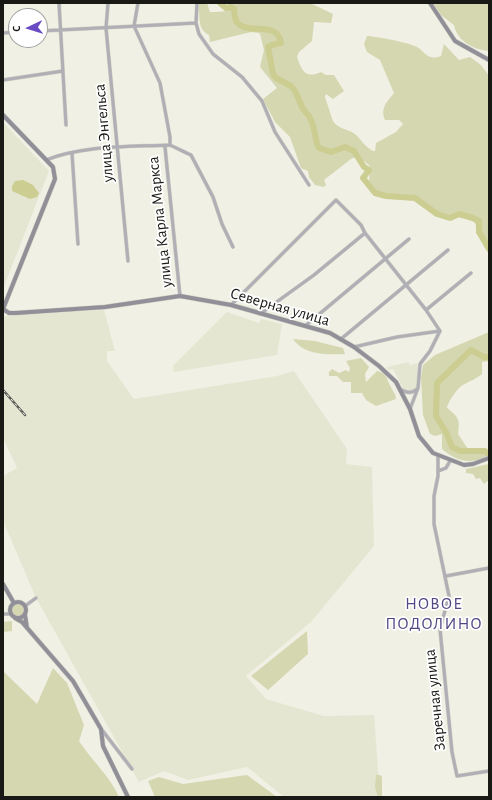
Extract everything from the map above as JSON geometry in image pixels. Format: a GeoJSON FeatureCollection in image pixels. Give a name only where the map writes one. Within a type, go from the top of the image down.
{"type":"FeatureCollection","features":[{"type":"Feature","properties":{"kind":"street"},"geometry":{"type":"LineString","coordinates":[[59,3],[62,30],[66,125]]}},
{"type":"Feature","properties":{"kind":"street","name":"улица Энгельса"},"geometry":{"type":"LineString","coordinates":[[108,3],[106,28],[128,262]]}},
{"type":"Feature","properties":{"kind":"street"},"geometry":{"type":"LineString","coordinates":[[134,26],[138,3]]}},
{"type":"Feature","properties":{"kind":"street"},"geometry":{"type":"LineString","coordinates":[[197,3],[196,23],[199,34],[213,54],[242,77],[262,101],[276,132],[309,185]]}},
{"type":"Feature","properties":{"kind":"street"},"geometry":{"type":"LineString","coordinates":[[430,3],[455,41],[489,60]]}},
{"type":"Feature","properties":{"kind":"street"},"geometry":{"type":"LineString","coordinates":[[48,31],[196,23]]}},
{"type":"Feature","properties":{"kind":"street","name":"улица Карла Маркса"},"geometry":{"type":"LineString","coordinates":[[134,26],[160,83],[170,137],[170,145]]}},
{"type":"Feature","properties":{"kind":"street"},"geometry":{"type":"LineString","coordinates":[[3,80],[63,71]]}},
{"type":"Feature","properties":{"kind":"street"},"geometry":{"type":"LineString","coordinates":[[3,115],[53,167],[55,179],[3,309]]}},
{"type":"Feature","properties":{"kind":"street"},"geometry":{"type":"LineString","coordinates":[[46,160],[72,153],[117,147],[170,145],[178,151],[191,155],[213,197],[222,224],[233,247]]}},
{"type":"Feature","properties":{"kind":"street","name":"улица Карла Маркса"},"geometry":{"type":"LineString","coordinates":[[165,146],[180,296]]}},
{"type":"Feature","properties":{"kind":"street"},"geometry":{"type":"LineString","coordinates":[[72,153],[78,244]]}},
{"type":"Feature","properties":{"kind":"street"},"geometry":{"type":"LineString","coordinates":[[231,305],[336,200],[361,225],[365,234],[426,310],[440,331]]}},
{"type":"Feature","properties":{"kind":"street"},"geometry":{"type":"LineString","coordinates":[[260,314],[314,275],[365,234]]}},
{"type":"Feature","properties":{"kind":"street"},"geometry":{"type":"LineString","coordinates":[[305,326],[409,239]]}},
{"type":"Feature","properties":{"kind":"street"},"geometry":{"type":"LineString","coordinates":[[341,339],[448,250]]}},
{"type":"Feature","properties":{"kind":"street"},"geometry":{"type":"LineString","coordinates":[[426,310],[471,273]]}},
{"type":"Feature","properties":{"kind":"street","name":"Северная улица"},"geometry":{"type":"LineString","coordinates":[[3,309],[8,313],[16,313],[105,307],[180,296],[231,305],[330,333],[354,347],[390,375],[402,390],[423,443],[438,456],[450,461],[469,465],[489,458]]}},
{"type":"Feature","properties":{"kind":"street"},"geometry":{"type":"LineString","coordinates":[[354,347],[397,337],[440,331]]}},
{"type":"Feature","properties":{"kind":"street"},"geometry":{"type":"LineString","coordinates":[[410,409],[418,388],[420,364],[430,351],[440,331]]}},
{"type":"Feature","properties":{"kind":"street"},"geometry":{"type":"LineString","coordinates":[[402,390],[409,393],[414,392],[418,388]]}},
{"type":"Feature","properties":{"kind":"street","name":"Заречная улица"},"geometry":{"type":"LineString","coordinates":[[438,456],[438,471],[434,496],[434,524],[446,576],[449,600],[440,629],[452,752],[457,776],[489,771]]}},
{"type":"Feature","properties":{"kind":"street"},"geometry":{"type":"LineString","coordinates":[[438,471],[446,468],[450,461]]}},
{"type":"Feature","properties":{"kind":"street"},"geometry":{"type":"LineString","coordinates":[[446,576],[489,568]]}},
{"type":"Feature","properties":{"kind":"street"},"geometry":{"type":"LineString","coordinates":[[3,584],[14,603]]}},
{"type":"Feature","properties":{"kind":"street"},"geometry":{"type":"LineString","coordinates":[[28,628],[24,615],[25,606],[36,598]]}},
{"type":"Feature","properties":{"kind":"street"},"geometry":{"type":"LineString","coordinates":[[10,614],[10,609],[14,603],[20,602],[25,606]]}},
{"type":"Feature","properties":{"kind":"street"},"geometry":{"type":"LineString","coordinates":[[3,614],[10,614],[28,628],[73,681],[101,729],[132,770]]}},
{"type":"Feature","properties":{"kind":"street"},"geometry":{"type":"LineString","coordinates":[[15,618],[24,615]]}},
{"type":"Feature","properties":{"kind":"street"},"geometry":{"type":"LineString","coordinates":[[101,729],[102,746],[128,797]]}},
{"type":"Feature","properties":{"kind":"shaded area"},"geometry":{"type":"Polygon","coordinates":[[[207,3],[210,12],[231,9],[227,3],[310,3],[333,14],[331,23],[314,22],[312,41],[299,52],[297,57],[303,70],[308,74],[311,75],[321,72],[326,75],[334,75],[344,91],[333,99],[326,94],[325,97],[333,121],[338,126],[355,134],[373,151],[375,151],[376,143],[396,132],[403,124],[399,120],[385,120],[383,112],[384,109],[394,93],[380,60],[367,52],[364,44],[367,36],[413,45],[430,57],[441,56],[444,44],[459,60],[470,57],[481,65],[489,76],[489,247],[474,222],[465,218],[443,214],[422,206],[419,198],[378,193],[372,189],[369,182],[370,166],[358,156],[351,159],[324,180],[326,185],[324,187],[315,185],[309,177],[308,171],[301,168],[290,137],[275,122],[263,99],[277,88],[260,67],[264,50],[260,34],[251,32],[210,42],[209,35],[202,29],[198,4],[207,3]]]}},
{"type":"Feature","properties":{"kind":"shaded area"},"geometry":{"type":"Polygon","coordinates":[[[433,3],[489,3],[489,51],[472,47],[462,40],[454,25],[441,15],[433,3]]]}},
{"type":"Feature","properties":{"kind":"shaded area"},"geometry":{"type":"Polygon","coordinates":[[[3,122],[49,171],[3,289],[3,122]]]}},
{"type":"Feature","properties":{"kind":"shaded area"},"geometry":{"type":"Polygon","coordinates":[[[23,180],[33,185],[39,193],[37,197],[30,199],[12,191],[12,186],[15,181],[23,180]]]}},
{"type":"Feature","properties":{"kind":"shaded area"},"geometry":{"type":"Polygon","coordinates":[[[104,310],[115,351],[107,351],[107,361],[134,399],[277,376],[294,371],[347,449],[346,464],[372,467],[374,546],[311,622],[246,676],[266,699],[324,716],[374,715],[380,797],[284,797],[247,767],[188,780],[164,771],[139,782],[36,598],[3,521],[3,476],[17,468],[3,438],[4,316],[104,310]]]}},
{"type":"Feature","properties":{"kind":"shaded area"},"geometry":{"type":"Polygon","coordinates":[[[227,312],[259,323],[261,319],[282,324],[277,355],[174,372],[173,366],[227,312]]]}},
{"type":"Feature","properties":{"kind":"shaded area"},"geometry":{"type":"Polygon","coordinates":[[[489,332],[489,361],[482,362],[482,374],[458,389],[447,408],[458,419],[458,434],[468,449],[476,449],[485,455],[485,458],[473,461],[457,459],[442,449],[442,434],[435,436],[430,434],[423,415],[421,378],[423,365],[435,355],[489,332]]]}},
{"type":"Feature","properties":{"kind":"shaded area"},"geometry":{"type":"Polygon","coordinates":[[[293,339],[315,341],[343,348],[345,354],[323,354],[309,351],[293,339]]]}},
{"type":"Feature","properties":{"kind":"shaded area"},"geometry":{"type":"Polygon","coordinates":[[[361,358],[369,367],[365,374],[366,382],[377,371],[383,373],[395,394],[396,399],[376,406],[366,400],[362,393],[351,393],[351,382],[343,382],[337,376],[329,376],[329,372],[332,369],[339,373],[346,370],[349,372],[350,368],[346,361],[361,358]]]}},
{"type":"Feature","properties":{"kind":"shaded area"},"geometry":{"type":"Polygon","coordinates":[[[409,362],[410,365],[417,363],[418,387],[413,391],[404,390],[393,369],[388,370],[387,367],[409,362]]]}},
{"type":"Feature","properties":{"kind":"shaded area"},"geometry":{"type":"Polygon","coordinates":[[[489,464],[489,480],[484,484],[480,478],[476,479],[473,474],[466,473],[466,469],[489,464]]]}},
{"type":"Feature","properties":{"kind":"shaded area"},"geometry":{"type":"Polygon","coordinates":[[[16,604],[20,604],[24,610],[20,616],[16,616],[12,612],[12,608],[16,604]]]}},
{"type":"Feature","properties":{"kind":"shaded area"},"geometry":{"type":"Polygon","coordinates":[[[12,621],[12,631],[3,632],[3,622],[12,621]]]}},
{"type":"Feature","properties":{"kind":"shaded area"},"geometry":{"type":"Polygon","coordinates":[[[307,631],[308,654],[268,690],[251,676],[307,631]]]}},
{"type":"Feature","properties":{"kind":"shaded area"},"geometry":{"type":"Polygon","coordinates":[[[53,668],[67,683],[84,725],[79,741],[111,782],[119,797],[3,797],[3,671],[37,704],[53,668]]]}},
{"type":"Feature","properties":{"kind":"shaded area"},"geometry":{"type":"Polygon","coordinates":[[[247,775],[277,797],[155,797],[148,781],[159,777],[183,784],[247,775]]]}},
{"type":"Feature","properties":{"kind":"shaded area"},"geometry":{"type":"Polygon","coordinates":[[[376,775],[380,775],[382,777],[382,797],[378,797],[375,787],[376,775]]]}},
{"type":"Feature","properties":{"kind":"waterway"},"geometry":{"type":"LineString","coordinates":[[220,3],[226,8],[231,7],[234,9],[236,21],[241,26],[268,30],[274,32],[278,36],[281,43],[268,47],[273,74],[276,78],[291,86],[295,91],[303,109],[309,116],[313,125],[319,148],[331,152],[345,147],[354,151],[364,167],[369,170],[363,178],[375,193],[386,196],[415,198],[437,214],[450,218],[459,214],[479,221],[479,232],[489,249]]}},
{"type":"Feature","properties":{"kind":"waterway"},"geometry":{"type":"LineString","coordinates":[[489,357],[484,357],[471,350],[437,383],[436,416],[447,434],[452,447],[460,451],[485,451],[489,456]]}},
{"type":"Feature","properties":{"kind":"railway"},"geometry":{"type":"LineString","coordinates":[[3,390],[25,415]]}},
{"type":"Feature","properties":{"kind":"district","name":"НОВОЕ ПОДОЛИНО"},"geometry":{"type":"Point","coordinates":[434,614]}}]}
